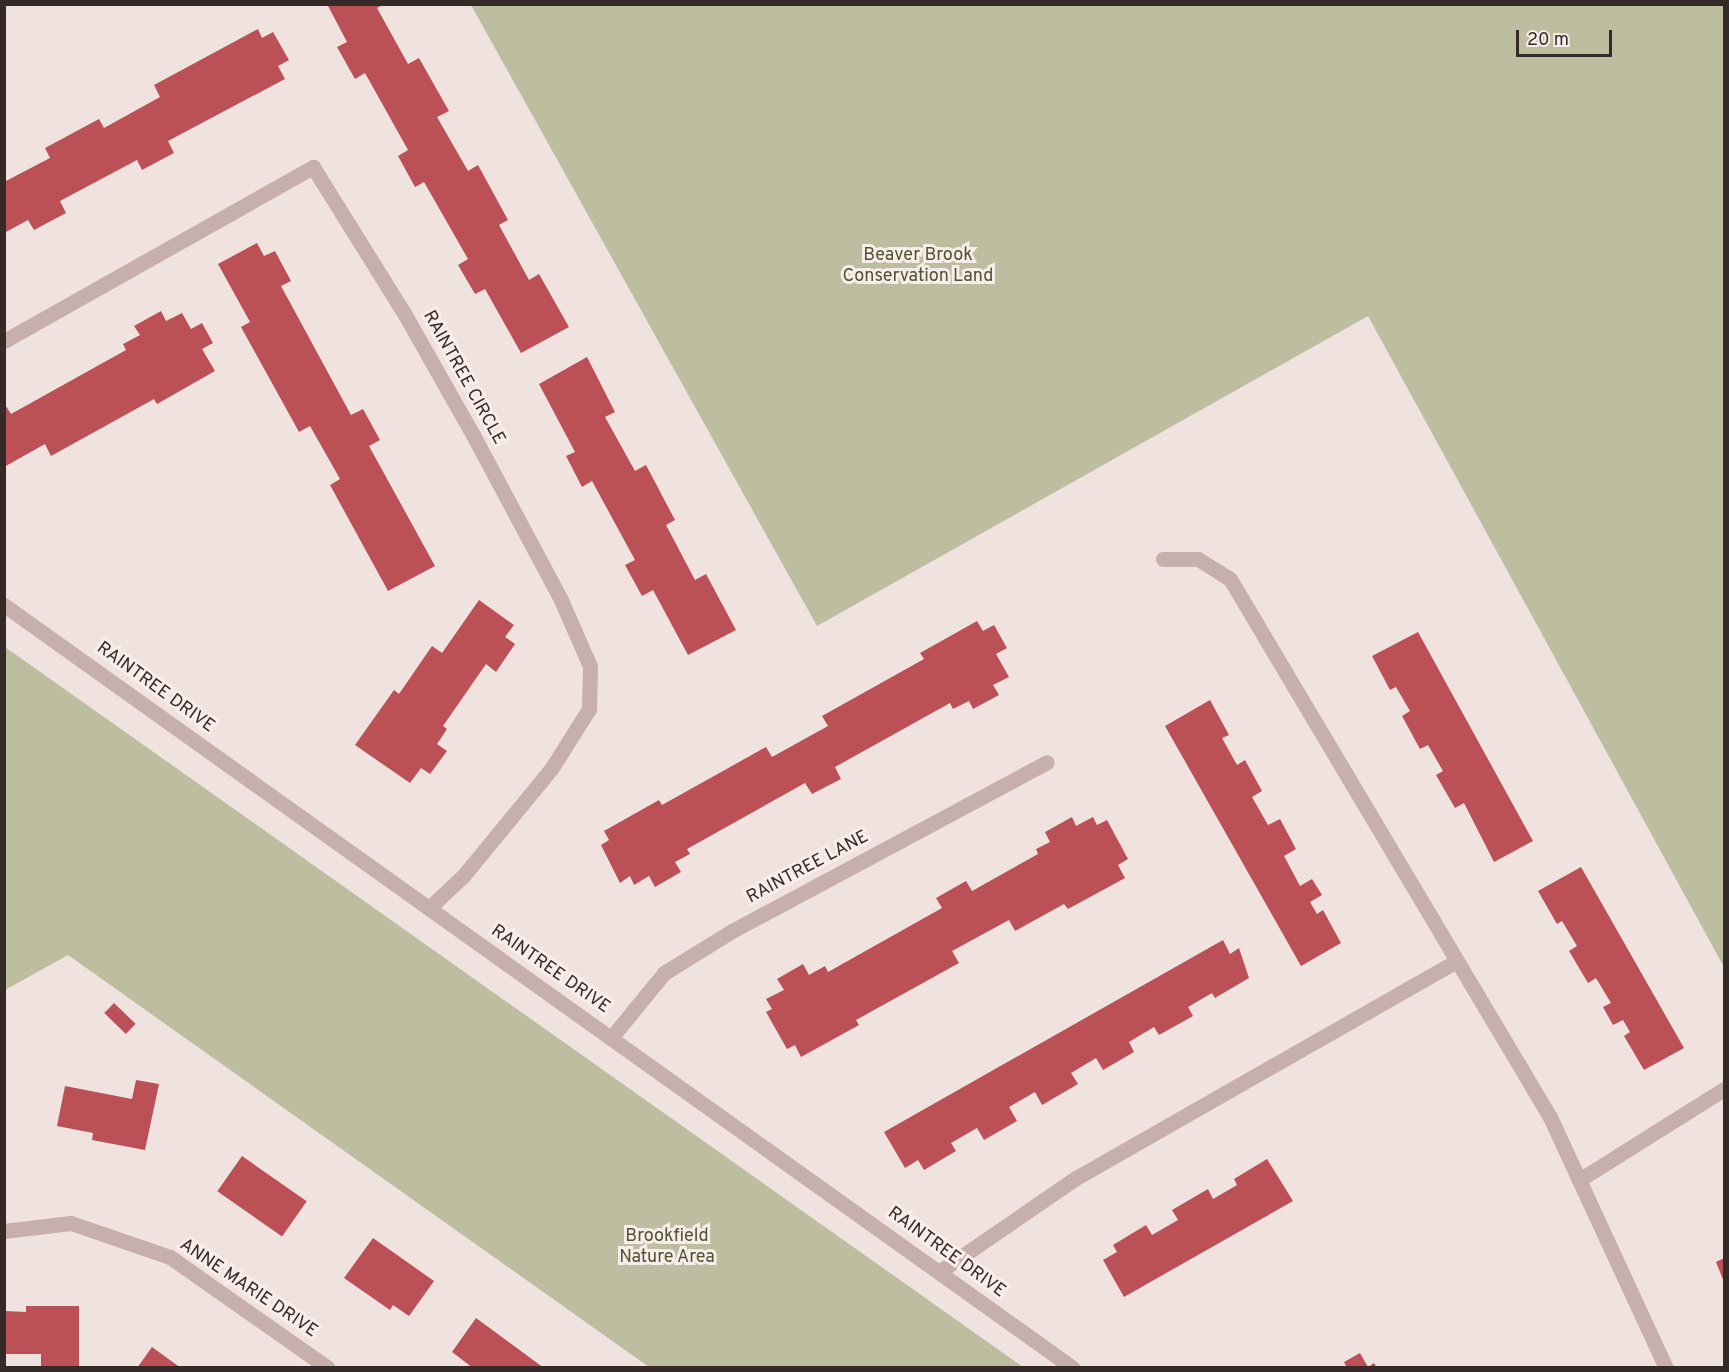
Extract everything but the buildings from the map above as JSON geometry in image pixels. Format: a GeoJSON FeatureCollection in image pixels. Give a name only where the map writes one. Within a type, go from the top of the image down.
{"type":"FeatureCollection","features":[{"type":"Feature","properties":{"kind":"street","name":"RAINTREE CIRCLE"},"geometry":{"type":"LineString","coordinates":[[4,341],[313,167],[404,313],[472,433],[561,600],[590,666],[588,709],[551,768],[463,876],[429,908]]}},
{"type":"Feature","properties":{"kind":"street"},"geometry":{"type":"LineString","coordinates":[[1163,559],[1198,559],[1230,579],[1550,1118],[1666,1368]]}},
{"type":"Feature","properties":{"kind":"street","name":"RAINTREE DRIVE"},"geometry":{"type":"LineString","coordinates":[[4,605],[1073,1368]]}},
{"type":"Feature","properties":{"kind":"street","name":"RAINTREE LANE"},"geometry":{"type":"LineString","coordinates":[[611,1038],[664,974],[732,931],[1047,762]]}},
{"type":"Feature","properties":{"kind":"street"},"geometry":{"type":"LineString","coordinates":[[939,1272],[1077,1178],[1457,961]]}},
{"type":"Feature","properties":{"kind":"street"},"geometry":{"type":"LineString","coordinates":[[1579,1180],[1725,1089]]}},
{"type":"Feature","properties":{"kind":"street","name":"ANNE MARIE DRIVE"},"geometry":{"type":"LineString","coordinates":[[4,1230],[71,1223],[170,1257],[328,1368]]}},
{"type":"Feature","properties":{"kind":"green space","name":"Beaver Brook Conservation Land"},"geometry":{"type":"Polygon","coordinates":[[[471,5],[1724,5],[1724,967],[1368,316],[817,626],[471,5]]]}},
{"type":"Feature","properties":{"kind":"green space","name":"Brookfield Nature Area"},"geometry":{"type":"Polygon","coordinates":[[[4,647],[1023,1367],[649,1367],[68,955],[5,990],[4,647]]]}}]}
